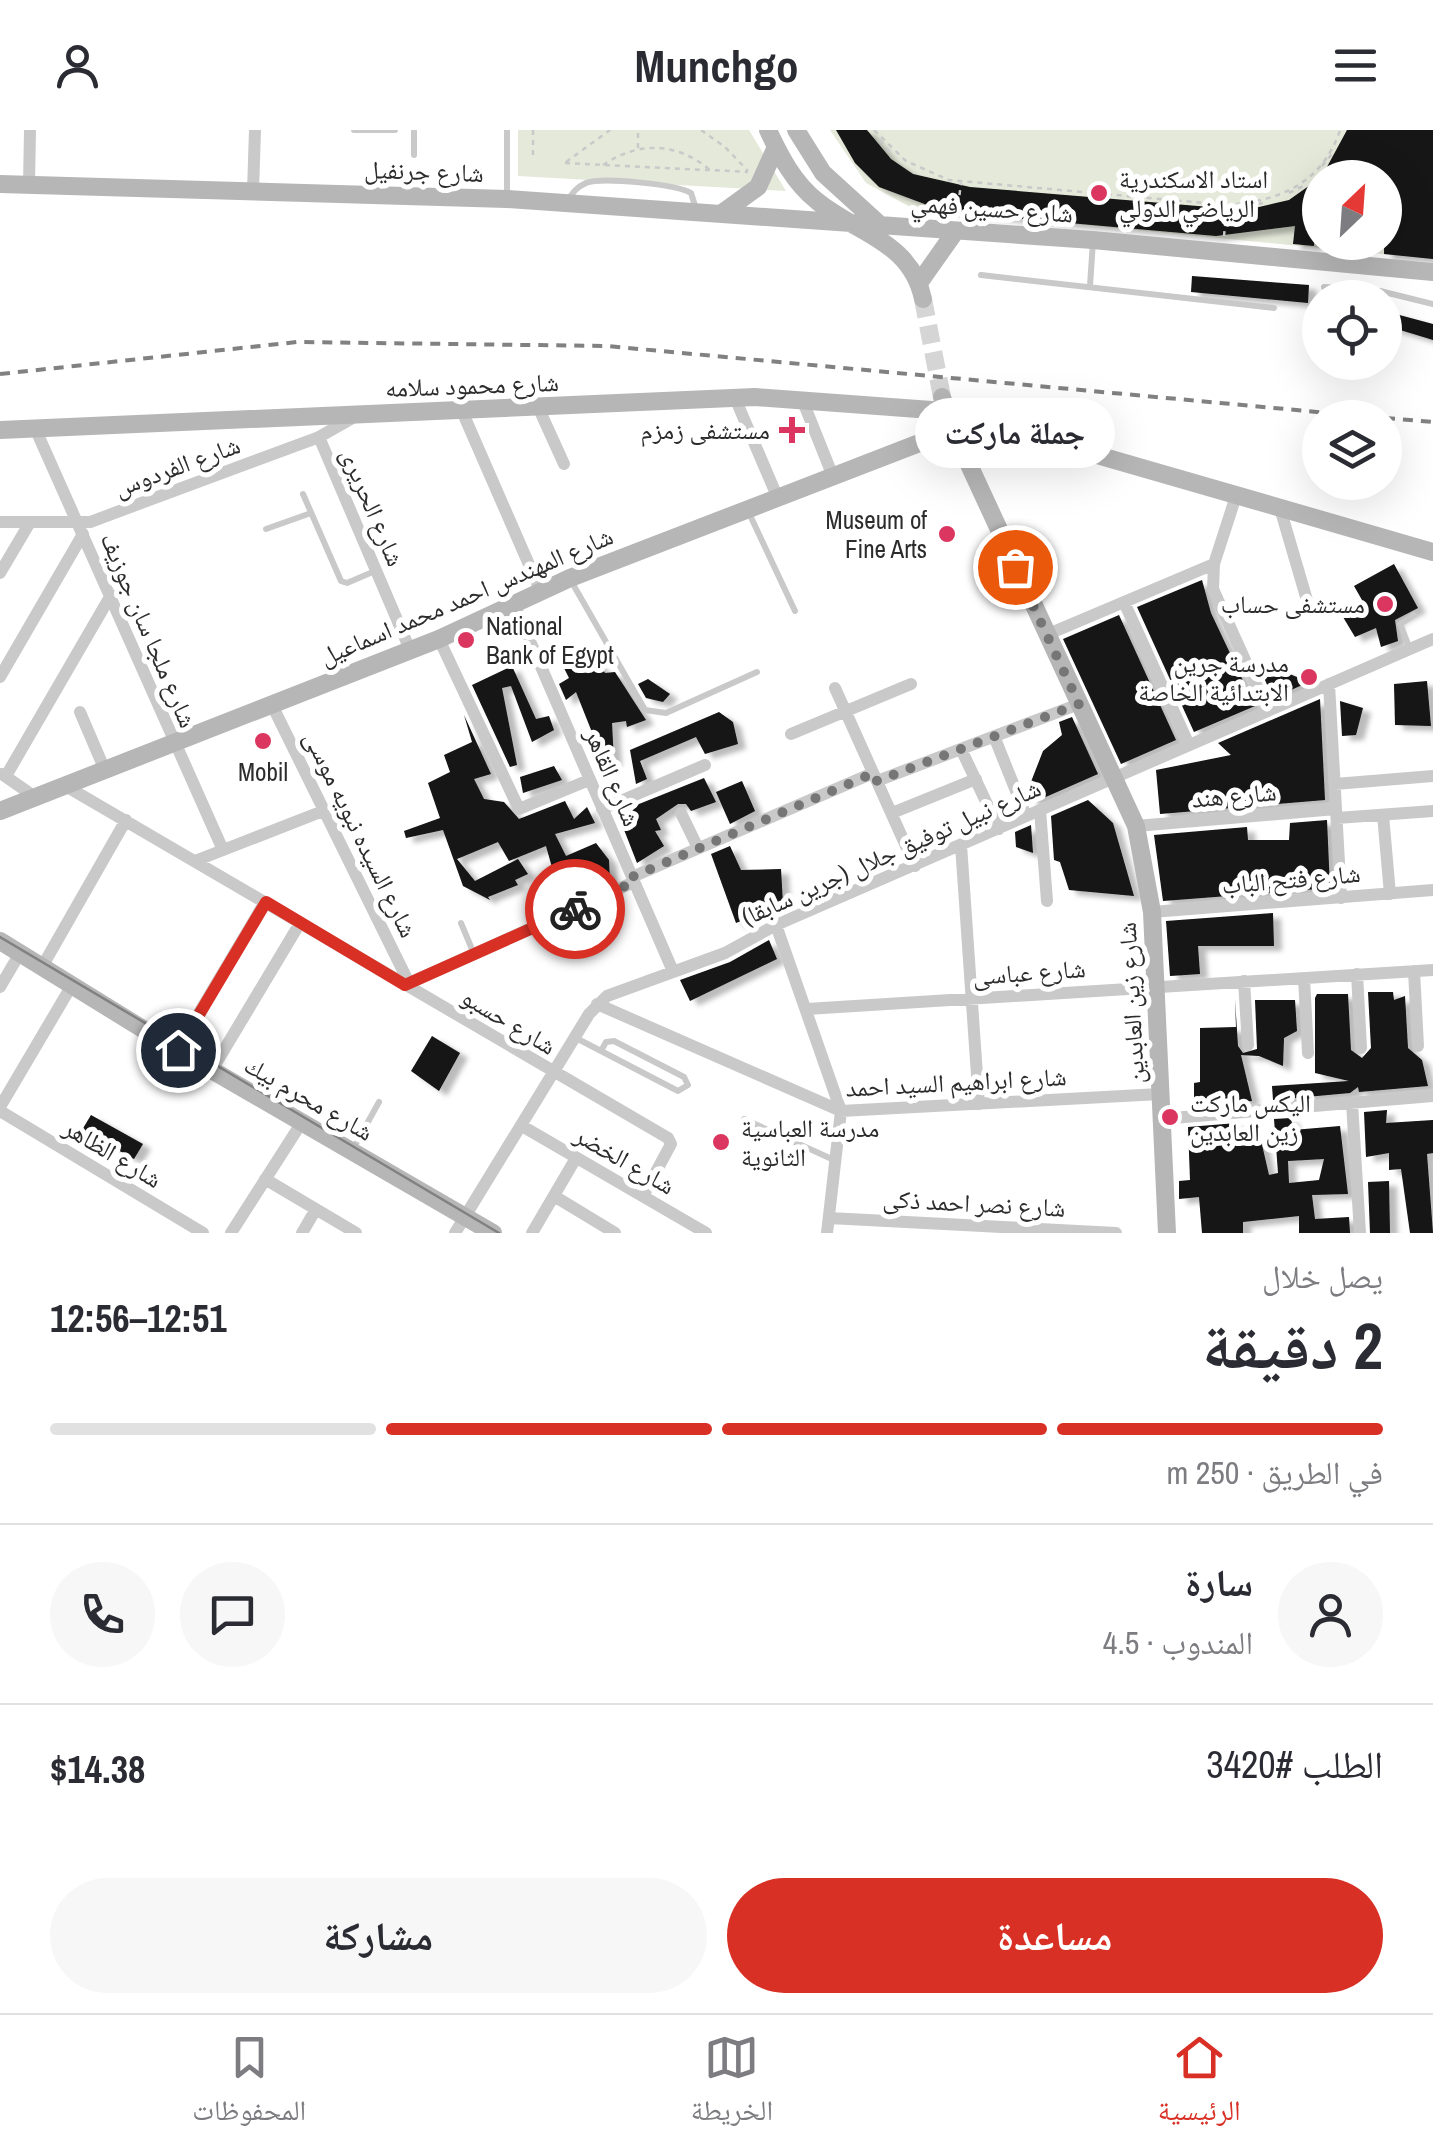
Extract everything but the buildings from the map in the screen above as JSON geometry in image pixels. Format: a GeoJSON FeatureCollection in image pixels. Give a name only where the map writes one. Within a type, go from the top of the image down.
{"type":"FeatureCollection","features":[{"type":"Feature","properties":{"kind":"street"},"geometry":{"type":"LineString","coordinates":[[29,185],[30,130]]}},
{"type":"Feature","properties":{"kind":"street"},"geometry":{"type":"LineString","coordinates":[[254,191],[255,130]]}},
{"type":"Feature","properties":{"kind":"street"},"geometry":{"type":"LineString","coordinates":[[796,130],[823,173],[880,224]]}},
{"type":"Feature","properties":{"kind":"street"},"geometry":{"type":"LineString","coordinates":[[720,214],[758,187],[772,138]]}},
{"type":"Feature","properties":{"kind":"street"},"geometry":{"type":"LineString","coordinates":[[772,138],[802,186],[847,222],[890,244],[921,291],[955,232]]}},
{"type":"Feature","properties":{"kind":"street","name":"شارع جرنفيل"},"geometry":{"type":"LineString","coordinates":[[0,184],[507,199],[847,222]]}},
{"type":"Feature","properties":{"kind":"street","name":"شارع حسين فهمي"},"geometry":{"type":"LineString","coordinates":[[847,222],[1433,272]]}},
{"type":"Feature","properties":{"kind":"street"},"geometry":{"type":"LineString","coordinates":[[736,398],[778,496]]}},
{"type":"Feature","properties":{"kind":"street","name":"شارع محمود سلامه"},"geometry":{"type":"LineString","coordinates":[[0,430],[736,398],[944,404],[1236,496],[1433,552]]}},
{"type":"Feature","properties":{"kind":"street"},"geometry":{"type":"LineString","coordinates":[[802,399],[832,474]]}},
{"type":"Feature","properties":{"kind":"street","name":"شارع زين العابدين"},"geometry":{"type":"LineString","coordinates":[[944,404],[1046,636],[1136,826],[1152,912],[1167,1233]]}},
{"type":"Feature","properties":{"kind":"street"},"geometry":{"type":"LineString","coordinates":[[539,409],[564,464]]}},
{"type":"Feature","properties":{"kind":"street"},"geometry":{"type":"LineString","coordinates":[[462,411],[541,592]]}},
{"type":"Feature","properties":{"kind":"street","name":"شارع الفردوس"},"geometry":{"type":"LineString","coordinates":[[0,522],[81,529],[319,437],[360,414]]}},
{"type":"Feature","properties":{"kind":"street","name":"شارع ملجا سان جوزيف"},"geometry":{"type":"LineString","coordinates":[[35,428],[224,850]]}},
{"type":"Feature","properties":{"kind":"street","name":"شارع المهندس احمد محمد اسماعيل"},"geometry":{"type":"LineString","coordinates":[[0,810],[439,640],[570,578],[953,430]]}},
{"type":"Feature","properties":{"kind":"street","name":"شارع الحريرى"},"geometry":{"type":"LineString","coordinates":[[319,437],[410,650]]}},
{"type":"Feature","properties":{"kind":"street"},"geometry":{"type":"LineString","coordinates":[[1236,496],[1214,564],[1215,600],[1268,711]]}},
{"type":"Feature","properties":{"kind":"street"},"geometry":{"type":"LineString","coordinates":[[1280,508],[1309,606]]}},
{"type":"Feature","properties":{"kind":"street"},"geometry":{"type":"LineString","coordinates":[[0,573],[29,524]]}},
{"type":"Feature","properties":{"kind":"street"},"geometry":{"type":"LineString","coordinates":[[0,677],[81,529]]}},
{"type":"Feature","properties":{"kind":"street"},"geometry":{"type":"LineString","coordinates":[[1046,636],[1214,564]]}},
{"type":"Feature","properties":{"kind":"street"},"geometry":{"type":"LineString","coordinates":[[35,797],[3,774],[111,595]]}},
{"type":"Feature","properties":{"kind":"street","name":"شارع القاهر"},"geometry":{"type":"LineString","coordinates":[[513,602],[672,969]]}},
{"type":"Feature","properties":{"kind":"street"},"geometry":{"type":"LineString","coordinates":[[1124,602],[1189,745]]}},
{"type":"Feature","properties":{"kind":"street","name":"شارع نبيل توفيق جلال (جرين سابقا)"},"geometry":{"type":"LineString","coordinates":[[597,1004],[672,969],[725,953],[776,925],[1433,639]]}},
{"type":"Feature","properties":{"kind":"street"},"geometry":{"type":"LineString","coordinates":[[439,640],[519,809],[590,780]]}},
{"type":"Feature","properties":{"kind":"street"},"geometry":{"type":"LineString","coordinates":[[791,734],[911,684]]}},
{"type":"Feature","properties":{"kind":"street"},"geometry":{"type":"LineString","coordinates":[[1329,684],[1341,898]]}},
{"type":"Feature","properties":{"kind":"street"},"geometry":{"type":"LineString","coordinates":[[835,688],[916,866]]}},
{"type":"Feature","properties":{"kind":"street"},"geometry":{"type":"LineString","coordinates":[[407,984],[698,848],[875,777],[1079,704]]}},
{"type":"Feature","properties":{"kind":"street","name":"شارع السيده نبويه موسى"},"geometry":{"type":"LineString","coordinates":[[272,705],[407,984]]}},
{"type":"Feature","properties":{"kind":"street"},"geometry":{"type":"LineString","coordinates":[[80,712],[104,768]]}},
{"type":"Feature","properties":{"kind":"street"},"geometry":{"type":"LineString","coordinates":[[994,736],[1026,816]]}},
{"type":"Feature","properties":{"kind":"street"},"geometry":{"type":"LineString","coordinates":[[961,749],[998,829]]}},
{"type":"Feature","properties":{"kind":"street"},"geometry":{"type":"LineString","coordinates":[[602,809],[705,765]]}},
{"type":"Feature","properties":{"kind":"street"},"geometry":{"type":"LineString","coordinates":[[1335,784],[1433,776]]}},
{"type":"Feature","properties":{"kind":"street"},"geometry":{"type":"LineString","coordinates":[[892,813],[976,779]]}},
{"type":"Feature","properties":{"kind":"street","name":"شارع حسبو"},"geometry":{"type":"LineString","coordinates":[[64,785],[670,1139],[643,1196]]}},
{"type":"Feature","properties":{"kind":"street"},"geometry":{"type":"LineString","coordinates":[[1040,810],[1048,901]]}},
{"type":"Feature","properties":{"kind":"street"},"geometry":{"type":"LineString","coordinates":[[195,861],[324,811]]}},
{"type":"Feature","properties":{"kind":"street","name":"شارع هند"},"geometry":{"type":"LineString","coordinates":[[1136,826],[1433,812]]}},
{"type":"Feature","properties":{"kind":"street"},"geometry":{"type":"LineString","coordinates":[[682,813],[698,848]]}},
{"type":"Feature","properties":{"kind":"street"},"geometry":{"type":"LineString","coordinates":[[1383,815],[1390,894]]}},
{"type":"Feature","properties":{"kind":"street"},"geometry":{"type":"LineString","coordinates":[[42,967],[126,820]]}},
{"type":"Feature","properties":{"kind":"street"},"geometry":{"type":"LineString","coordinates":[[961,846],[979,1104]]}},
{"type":"Feature","properties":{"kind":"street","name":"شارع فتح الباب"},"geometry":{"type":"LineString","coordinates":[[1152,912],[1433,890]]}},
{"type":"Feature","properties":{"kind":"street"},"geometry":{"type":"LineString","coordinates":[[178,1050],[266,902]]}},
{"type":"Feature","properties":{"kind":"street"},"geometry":{"type":"LineString","coordinates":[[212,1070],[300,923]]}},
{"type":"Feature","properties":{"kind":"street"},"geometry":{"type":"LineString","coordinates":[[776,925],[841,1111],[828,1226]]}},
{"type":"Feature","properties":{"kind":"street","name":"شارع محرم بيك"},"geometry":{"type":"LineString","coordinates":[[0,941],[352,1151],[460,1225],[493,1233]]}},
{"type":"Feature","properties":{"kind":"street"},"geometry":{"type":"LineString","coordinates":[[0,987],[20,953]]}},
{"type":"Feature","properties":{"kind":"street","name":"شارع عباسى"},"geometry":{"type":"LineString","coordinates":[[807,1009],[1433,970]]}},
{"type":"Feature","properties":{"kind":"street"},"geometry":{"type":"LineString","coordinates":[[1414,971],[1418,1046]]}},
{"type":"Feature","properties":{"kind":"street"},"geometry":{"type":"LineString","coordinates":[[1358,974],[1362,1048]]}},
{"type":"Feature","properties":{"kind":"street"},"geometry":{"type":"LineString","coordinates":[[1304,978],[1308,1052]]}},
{"type":"Feature","properties":{"kind":"street"},"geometry":{"type":"LineString","coordinates":[[1244,981],[1248,1045]]}},
{"type":"Feature","properties":{"kind":"street"},"geometry":{"type":"LineString","coordinates":[[0,1109],[72,985]]}},
{"type":"Feature","properties":{"kind":"street"},"geometry":{"type":"LineString","coordinates":[[460,1225],[597,1004]]}},
{"type":"Feature","properties":{"kind":"street","name":"شارع ابراهيم السيد احمد"},"geometry":{"type":"LineString","coordinates":[[597,1004],[841,1111],[1160,1094]]}},
{"type":"Feature","properties":{"kind":"street"},"geometry":{"type":"LineString","coordinates":[[1162,1119],[1433,1096]]}},
{"type":"Feature","properties":{"kind":"street"},"geometry":{"type":"LineString","coordinates":[[1352,1104],[1360,1233]]}},
{"type":"Feature","properties":{"kind":"street","name":"شارع الظاهر"},"geometry":{"type":"LineString","coordinates":[[0,1109],[203,1233]]}},
{"type":"Feature","properties":{"kind":"street"},"geometry":{"type":"LineString","coordinates":[[231,1233],[302,1122]]}},
{"type":"Feature","properties":{"kind":"street","name":"شارع الخضر"},"geometry":{"type":"LineString","coordinates":[[522,1126],[706,1233]]}},
{"type":"Feature","properties":{"kind":"street"},"geometry":{"type":"LineString","coordinates":[[532,1233],[576,1158]]}},
{"type":"Feature","properties":{"kind":"street"},"geometry":{"type":"LineString","coordinates":[[265,1178],[356,1233]]}},
{"type":"Feature","properties":{"kind":"street"},"geometry":{"type":"LineString","coordinates":[[554,1196],[615,1233]]}},
{"type":"Feature","properties":{"kind":"street"},"geometry":{"type":"LineString","coordinates":[[302,1233],[316,1209]]}},
{"type":"Feature","properties":{"kind":"street","name":"شارع نصر احمد ذكى"},"geometry":{"type":"LineString","coordinates":[[828,1226],[1116,1233]]}},
{"type":"Feature","properties":{"kind":"lane"},"geometry":{"type":"LineString","coordinates":[[354,130],[395,130]]}},
{"type":"Feature","properties":{"kind":"lane"},"geometry":{"type":"LineString","coordinates":[[414,130],[414,155]]}},
{"type":"Feature","properties":{"kind":"lane"},"geometry":{"type":"LineString","coordinates":[[507,130],[507,199]]}},
{"type":"Feature","properties":{"kind":"lane"},"geometry":{"type":"LineString","coordinates":[[1090,286],[1093,240]]}},
{"type":"Feature","properties":{"kind":"lane"},"geometry":{"type":"LineString","coordinates":[[981,275],[1274,308]]}},
{"type":"Feature","properties":{"kind":"lane"},"geometry":{"type":"LineString","coordinates":[[1402,296],[1433,304]]}},
{"type":"Feature","properties":{"kind":"lane"},"geometry":{"type":"LineString","coordinates":[[303,494],[341,581],[376,570]]}},
{"type":"Feature","properties":{"kind":"lane"},"geometry":{"type":"LineString","coordinates":[[746,508],[795,611]]}},
{"type":"Feature","properties":{"kind":"lane"},"geometry":{"type":"LineString","coordinates":[[266,529],[311,512]]}},
{"type":"Feature","properties":{"kind":"lane"},"geometry":{"type":"LineString","coordinates":[[570,578],[646,710],[666,714],[758,672]]}},
{"type":"Feature","properties":{"kind":"lane"},"geometry":{"type":"LineString","coordinates":[[1410,649],[1400,624],[1414,615]]}},
{"type":"Feature","properties":{"kind":"lane"},"geometry":{"type":"LineString","coordinates":[[461,923],[474,954]]}},
{"type":"Feature","properties":{"kind":"lane"},"geometry":{"type":"LineString","coordinates":[[575,1037],[601,1051],[678,1091],[688,1085],[684,1077],[614,1041],[606,1042],[601,1051]]}},
{"type":"Feature","properties":{"kind":"lane"},"geometry":{"type":"LineString","coordinates":[[352,1151],[380,1102]]}},
{"type":"Feature","properties":{"kind":"lane"},"geometry":{"type":"LineString","coordinates":[[744,1119],[836,1161]]}},
{"type":"Feature","properties":{"kind":"path"},"geometry":{"type":"LineString","coordinates":[[532,155],[533,130]]}},
{"type":"Feature","properties":{"kind":"path"},"geometry":{"type":"LineString","coordinates":[[610,130],[565,163],[749,172],[725,147],[700,130]]}},
{"type":"Feature","properties":{"kind":"path"},"geometry":{"type":"LineString","coordinates":[[638,130],[638,148]]}},
{"type":"Feature","properties":{"kind":"path"},"geometry":{"type":"LineString","coordinates":[[874,130],[892,151],[927,172],[961,182],[1227,205],[1264,202],[1302,184]]}},
{"type":"Feature","properties":{"kind":"path"},"geometry":{"type":"LineString","coordinates":[[1326,160],[1342,130]]}},
{"type":"Feature","properties":{"kind":"path"},"geometry":{"type":"LineString","coordinates":[[881,140],[878,142],[882,149],[889,154],[892,151]]}},
{"type":"Feature","properties":{"kind":"path"},"geometry":{"type":"LineString","coordinates":[[602,165],[638,148],[677,150],[711,171]]}},
{"type":"Feature","properties":{"kind":"path"},"geometry":{"type":"LineString","coordinates":[[1330,153],[1334,155],[1332,160]]}},
{"type":"Feature","properties":{"kind":"path"},"geometry":{"type":"LineString","coordinates":[[955,232],[961,182]]}},
{"type":"Feature","properties":{"kind":"path"},"geometry":{"type":"LineString","coordinates":[[1288,193],[1302,190]]}},
{"type":"Feature","properties":{"kind":"path"},"geometry":{"type":"LineString","coordinates":[[1248,204],[1256,208],[1264,202]]}},
{"type":"Feature","properties":{"kind":"path"},"geometry":{"type":"LineString","coordinates":[[1222,252],[1227,205]]}},
{"type":"Feature","properties":{"kind":"shaded area"},"geometry":{"type":"Polygon","coordinates":[[[518,130],[749,130],[786,191],[518,176],[518,130]]]}},
{"type":"Feature","properties":{"kind":"shaded area","name":"استاد الاسكندرية الرياضي الدولي"},"geometry":{"type":"Polygon","coordinates":[[[830,130],[1433,130],[1433,259],[1402,256],[1402,160],[1302,160],[1302,246],[912,208],[866,183],[830,130]]]}},
{"type":"Feature","properties":{"kind":"tunnel"},"geometry":{"type":"LineString","coordinates":[[923,299],[942,397]]}},
{"type":"Feature","properties":{"kind":"tram line"},"geometry":{"type":"LineString","coordinates":[[0,937],[499,1233]]}},
{"type":"Feature","properties":{"kind":"railway"},"geometry":{"type":"LineString","coordinates":[[0,374],[297,342],[607,346],[1302,411]]}},
{"type":"Feature","properties":{"kind":"railway"},"geometry":{"type":"LineString","coordinates":[[1402,419],[1433,422]]}},
{"type":"Feature","properties":{"kind":"way so far"},"geometry":{"type":"LineString","coordinates":[[575,909],[634,882],[632,877],[874,773],[877,781],[1079,704],[1015,567]]}},
{"type":"Feature","properties":{"kind":"place","name":"استاد الاسكندرية الرياضي الدولي"},"geometry":{"type":"Point","coordinates":[1099,193]}},
{"type":"Feature","properties":{"kind":"place","name":"مستشفى زمزم"},"geometry":{"type":"Point","coordinates":[792,430]}},
{"type":"Feature","properties":{"kind":"place","name":"Museum of Fine Arts"},"geometry":{"type":"Point","coordinates":[947,534]}},
{"type":"Feature","properties":{"kind":"place","name":"جملة ماركت"},"geometry":{"type":"Point","coordinates":[1015,567]}},
{"type":"Feature","properties":{"kind":"place","name":"مستشفى حساب"},"geometry":{"type":"Point","coordinates":[1385,604]}},
{"type":"Feature","properties":{"kind":"place","name":"National Bank of Egypt"},"geometry":{"type":"Point","coordinates":[466,640]}},
{"type":"Feature","properties":{"kind":"place","name":"مدرسة جرين الابتدائية الخاصة"},"geometry":{"type":"Point","coordinates":[1309,677]}},
{"type":"Feature","properties":{"kind":"place","name":"Mobil"},"geometry":{"type":"Point","coordinates":[263,741]}},
{"type":"Feature","properties":{"kind":"place","name":"اليكس ماركت زين العابدين"},"geometry":{"type":"Point","coordinates":[1170,1117]}},
{"type":"Feature","properties":{"kind":"place","name":"مدرسة العباسية الثانوية"},"geometry":{"type":"Point","coordinates":[721,1142]}},
{"type":"Feature","properties":{"kind":"route"},"geometry":{"type":"LineString","coordinates":[[178,1050],[266,902],[405,985],[575,909]]}}]}
